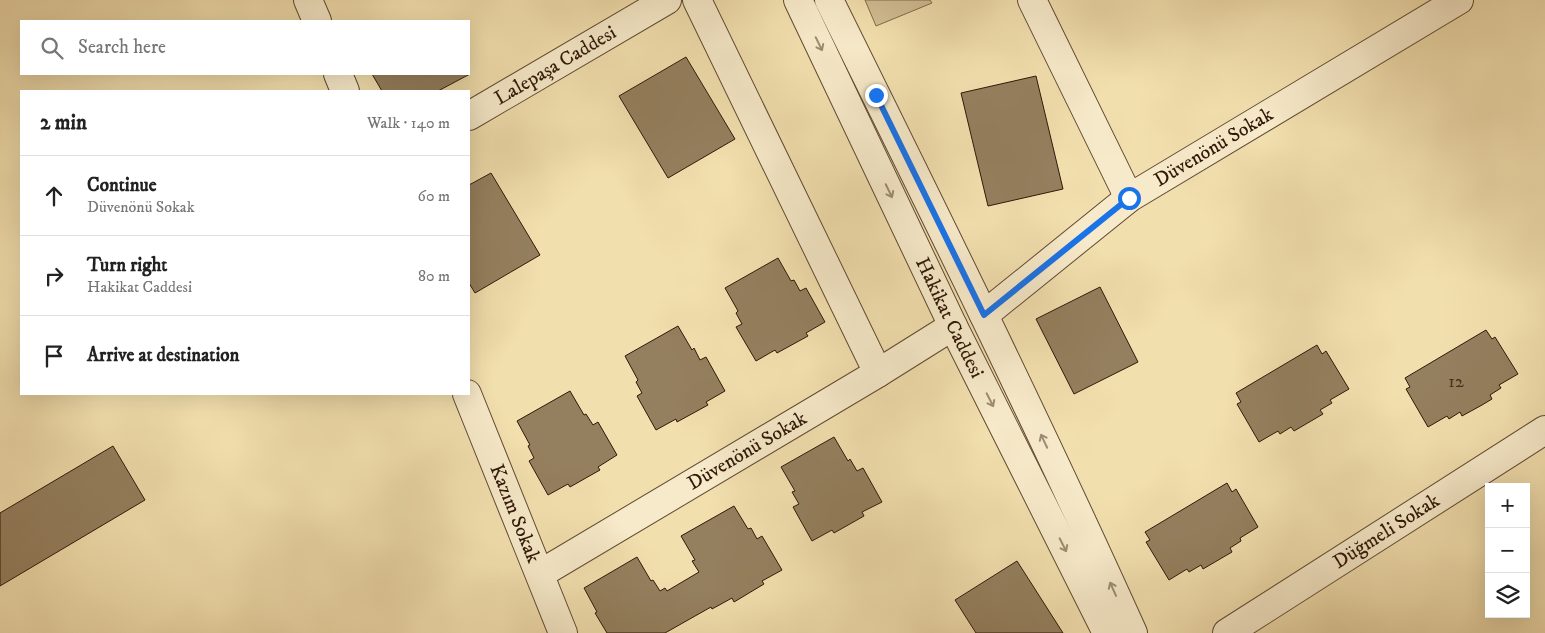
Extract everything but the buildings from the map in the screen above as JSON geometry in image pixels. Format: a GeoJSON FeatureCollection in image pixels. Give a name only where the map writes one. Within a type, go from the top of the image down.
{"type":"FeatureCollection","features":[{"type":"Feature","properties":{"kind":"street"},"geometry":{"type":"LineString","coordinates":[[308,0],[317,20]]}},
{"type":"Feature","properties":{"kind":"street","name":"Lalepaşa Caddesi"},"geometry":{"type":"LineString","coordinates":[[470,115],[667,0]]}},
{"type":"Feature","properties":{"kind":"street"},"geometry":{"type":"LineString","coordinates":[[697,0],[878,373]]}},
{"type":"Feature","properties":{"kind":"street","name":"Hakikat Caddesi"},"geometry":{"type":"LineString","coordinates":[[798,0],[953,326],[1107,633]]}},
{"type":"Feature","properties":{"kind":"street","name":"Hakikat Caddesi"},"geometry":{"type":"LineString","coordinates":[[829,0],[984,315],[1133,633]]}},
{"type":"Feature","properties":{"kind":"street"},"geometry":{"type":"LineString","coordinates":[[1032,0],[1129,198]]}},
{"type":"Feature","properties":{"kind":"street","name":"Düvenönü Sokak"},"geometry":{"type":"LineString","coordinates":[[984,315],[1129,198],[1459,0]]}},
{"type":"Feature","properties":{"kind":"street"},"geometry":{"type":"LineString","coordinates":[[338,75],[345,90]]}},
{"type":"Feature","properties":{"kind":"street","name":"Düvenönü Sokak"},"geometry":{"type":"LineString","coordinates":[[540,574],[878,373],[953,326]]}},
{"type":"Feature","properties":{"kind":"street","name":"Kazım Sokak"},"geometry":{"type":"LineString","coordinates":[[467,395],[563,633]]}},
{"type":"Feature","properties":{"kind":"street","name":"Düğmeli Sokak"},"geometry":{"type":"LineString","coordinates":[[1227,633],[1545,430]]}},
{"type":"Feature","properties":{"kind":"shaded area"},"geometry":{"type":"Polygon","coordinates":[[[865,0],[930,0],[932,3],[876,26],[865,0]]]}},
{"type":"Feature","properties":{"kind":"route"},"geometry":{"type":"LineString","coordinates":[[876,95],[984,315],[1129,198]]}}]}
